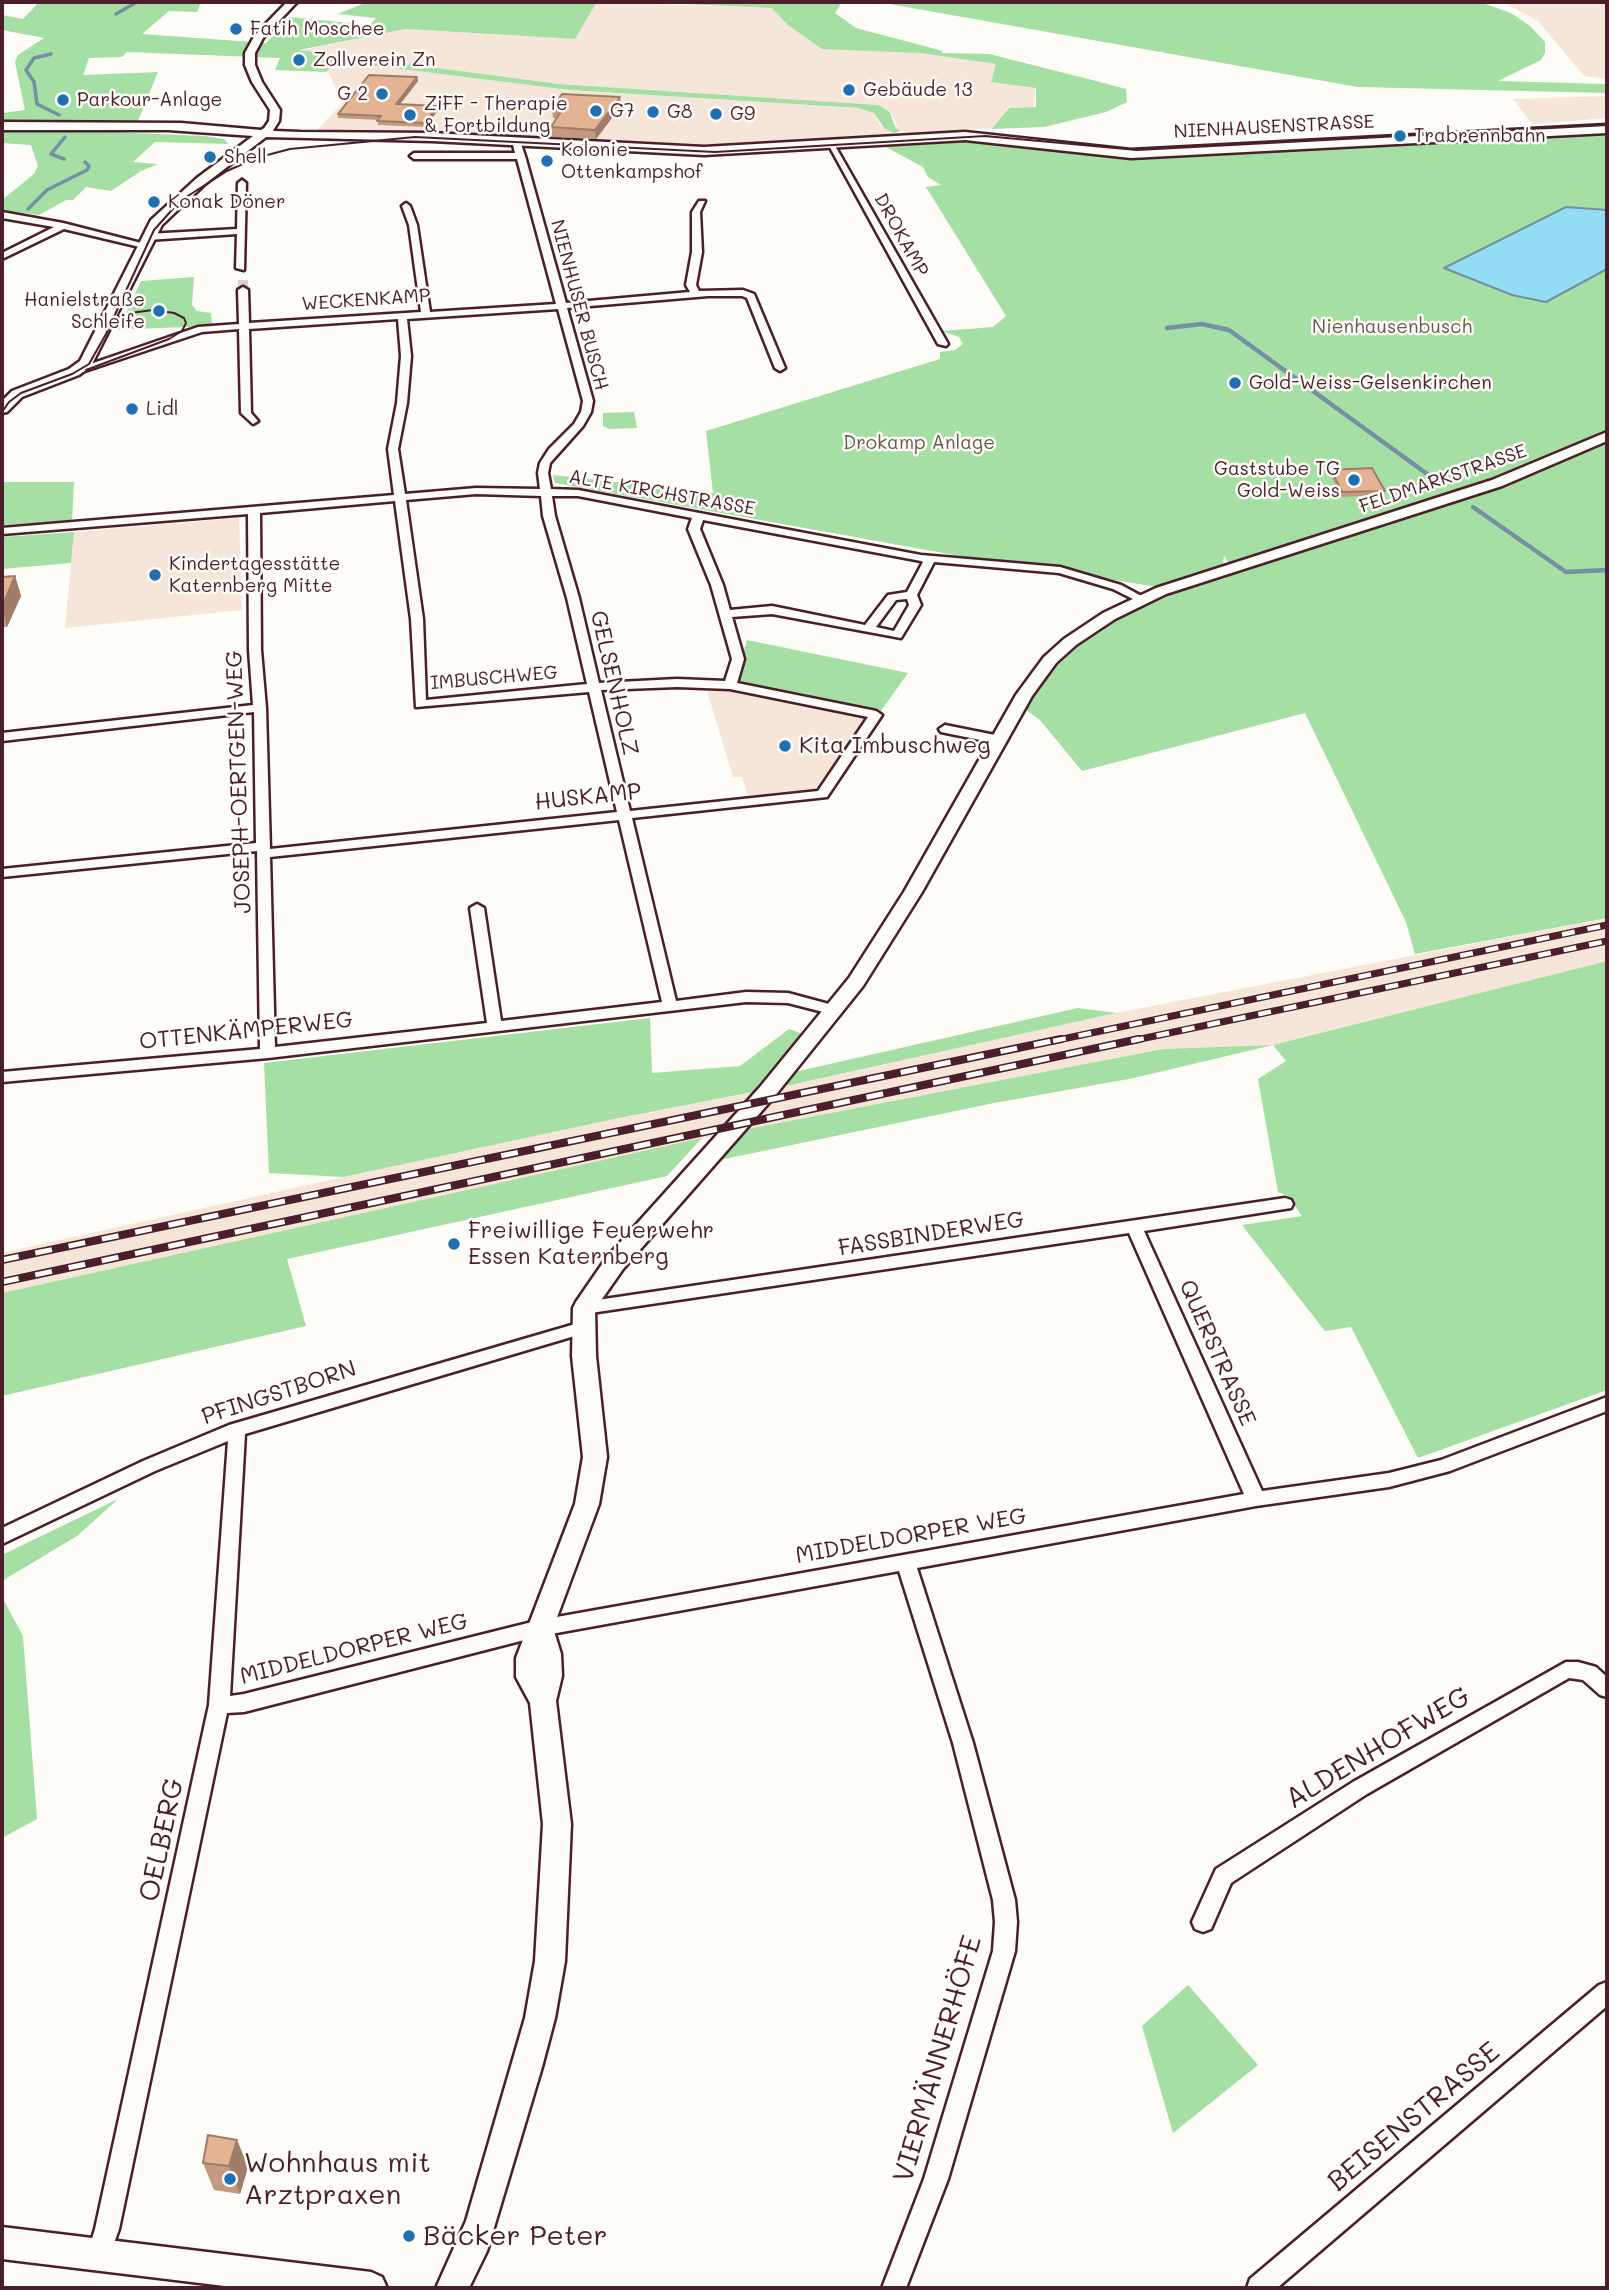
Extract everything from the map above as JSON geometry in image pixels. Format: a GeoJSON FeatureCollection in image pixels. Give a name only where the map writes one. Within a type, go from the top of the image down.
{"type":"FeatureCollection","features":[{"type":"Feature","properties":{"kind":"main road"},"geometry":{"type":"LineString","coordinates":[[276,115],[293,126],[372,136]]}},
{"type":"Feature","properties":{"kind":"main road"},"geometry":{"type":"LineString","coordinates":[[2,126],[168,127],[254,134],[372,136]]}},
{"type":"Feature","properties":{"kind":"main road"},"geometry":{"type":"LineString","coordinates":[[218,129],[231,138],[254,134],[332,132]]}},
{"type":"Feature","properties":{"kind":"main road","name":"NIENHAUSENSTRASSE"},"geometry":{"type":"LineString","coordinates":[[372,136],[704,151],[944,136],[1000,139],[1132,154],[1607,129]]}},
{"type":"Feature","properties":{"kind":"main road"},"geometry":{"type":"LineString","coordinates":[[2,409],[10,398],[22,391],[78,370],[92,355],[146,241],[165,213],[254,134],[300,136]]}},
{"type":"Feature","properties":{"kind":"street"},"geometry":{"type":"LineString","coordinates":[[254,134],[276,115],[274,106],[250,65],[251,49],[292,2]]}},
{"type":"Feature","properties":{"kind":"street"},"geometry":{"type":"LineString","coordinates":[[254,134],[265,116],[264,93]]}},
{"type":"Feature","properties":{"kind":"street","name":"NIENHUSER BUSCH"},"geometry":{"type":"LineString","coordinates":[[516,141],[583,378],[587,407],[578,426],[545,463],[543,474],[546,492]]}},
{"type":"Feature","properties":{"kind":"street","name":"DROKAMP"},"geometry":{"type":"LineString","coordinates":[[830,144],[943,344]]}},
{"type":"Feature","properties":{"kind":"street"},"geometry":{"type":"LineString","coordinates":[[414,156],[521,156]]}},
{"type":"Feature","properties":{"kind":"street"},"geometry":{"type":"LineString","coordinates":[[241,268],[242,183]]}},
{"type":"Feature","properties":{"kind":"street"},"geometry":{"type":"LineString","coordinates":[[695,293],[691,285],[697,251],[696,212],[702,203]]}},
{"type":"Feature","properties":{"kind":"street"},"geometry":{"type":"LineString","coordinates":[[406,206],[413,225],[426,314]]}},
{"type":"Feature","properties":{"kind":"street"},"geometry":{"type":"LineString","coordinates":[[2,215],[146,241],[240,231]]}},
{"type":"Feature","properties":{"kind":"street"},"geometry":{"type":"LineString","coordinates":[[2,256],[63,226]]}},
{"type":"Feature","properties":{"kind":"street"},"geometry":{"type":"LineString","coordinates":[[243,290],[246,412],[253,421]]}},
{"type":"Feature","properties":{"kind":"street","name":"WECKENKAMP"},"geometry":{"type":"LineString","coordinates":[[78,370],[195,330],[562,306],[695,293],[743,293],[751,296],[780,368]]}},
{"type":"Feature","properties":{"kind":"street","name":"IMBUSCHWEG"},"geometry":{"type":"LineString","coordinates":[[402,316],[405,356],[402,403],[393,449],[417,619],[420,704],[592,687],[677,683],[730,685],[876,715]]}},
{"type":"Feature","properties":{"kind":"street","name":"FELDMARKSTRASSE"},"geometry":{"type":"LineString","coordinates":[[583,1318],[615,1263],[767,1092],[835,1010],[878,950],[1024,695],[1050,660],[1089,629],[1141,599],[1217,572],[1497,483],[1607,436]]}},
{"type":"Feature","properties":{"kind":"street","name":"ALTE KIRCHSTRASSE"},"geometry":{"type":"LineString","coordinates":[[2,531],[476,491],[546,492],[604,497],[930,559],[1051,568],[1117,587],[1141,599]]}},
{"type":"Feature","properties":{"kind":"street","name":"GELSENHOLZ"},"geometry":{"type":"LineString","coordinates":[[546,492],[549,516],[573,597],[622,814],[670,1006]]}},
{"type":"Feature","properties":{"kind":"street","name":"JOSEPH-OERTGEN-WEG"},"geometry":{"type":"LineString","coordinates":[[254,510],[255,650],[260,708],[268,1053]]}},
{"type":"Feature","properties":{"kind":"street"},"geometry":{"type":"LineString","coordinates":[[701,516],[695,522],[694,529],[718,586],[738,659],[730,685]]}},
{"type":"Feature","properties":{"kind":"street"},"geometry":{"type":"LineString","coordinates":[[725,614],[772,610],[897,635],[915,605],[911,595],[930,559]]}},
{"type":"Feature","properties":{"kind":"street"},"geometry":{"type":"LineString","coordinates":[[868,629],[892,597],[911,595]]}},
{"type":"Feature","properties":{"kind":"street"},"geometry":{"type":"LineString","coordinates":[[2,737],[260,708]]}},
{"type":"Feature","properties":{"kind":"street","name":"HUSKAMP"},"geometry":{"type":"LineString","coordinates":[[2,873],[263,850],[822,794],[876,715]]}},
{"type":"Feature","properties":{"kind":"street"},"geometry":{"type":"LineString","coordinates":[[945,729],[1000,740]]}},
{"type":"Feature","properties":{"kind":"street"},"geometry":{"type":"LineString","coordinates":[[477,908],[495,1027]]}},
{"type":"Feature","properties":{"kind":"street","name":"OTTENKÄMPERWEG"},"geometry":{"type":"LineString","coordinates":[[2,1077],[268,1053],[768,996],[788,998],[835,1010]]}},
{"type":"Feature","properties":{"kind":"street","name":"FASSBINDERWEG"},"geometry":{"type":"LineString","coordinates":[[583,1318],[1285,1203]]}},
{"type":"Feature","properties":{"kind":"street","name":"QUERSTRASSE"},"geometry":{"type":"LineString","coordinates":[[1134,1226],[1256,1499]]}},
{"type":"Feature","properties":{"kind":"street"},"geometry":{"type":"LineString","coordinates":[[452,2288],[471,2251],[493,2182],[540,2018],[550,1961],[557,1824],[543,1701],[529,1677],[529,1658],[553,1588],[577,1532],[593,1480],[594,1429],[583,1318]]}},
{"type":"Feature","properties":{"kind":"street","name":"PFINGSTBORN"},"geometry":{"type":"LineString","coordinates":[[2,1536],[149,1466],[235,1430],[583,1318]]}},
{"type":"Feature","properties":{"kind":"street","name":"MIDDELDORPER WEG"},"geometry":{"type":"LineString","coordinates":[[219,1705],[244,1703],[540,1628],[1256,1499],[1390,1480],[1444,1466],[1607,1404]]}},
{"type":"Feature","properties":{"kind":"street","name":"OELBERG"},"geometry":{"type":"LineString","coordinates":[[99,2255],[107,2229],[219,1705],[237,1443],[235,1430]]}},
{"type":"Feature","properties":{"kind":"street","name":"VIERMÄNNERHÖFE"},"geometry":{"type":"LineString","coordinates":[[894,2288],[936,2179],[1004,1951],[1006,1922],[1004,1900],[963,1743],[905,1561]]}},
{"type":"Feature","properties":{"kind":"street","name":"ALDENHOFWEG"},"geometry":{"type":"LineString","coordinates":[[1203,1922],[1223,1876],[1360,1787],[1566,1670],[1589,1673],[1607,1689]]}},
{"type":"Feature","properties":{"kind":"street","name":"BEISENSTRASSE"},"geometry":{"type":"LineString","coordinates":[[1259,2288],[1607,1992]]}},
{"type":"Feature","properties":{"kind":"street"},"geometry":{"type":"LineString","coordinates":[[2,2244],[99,2255],[285,2283],[372,2288]]}},
{"type":"Feature","properties":{"kind":"shaded area"},"geometry":{"type":"Polygon","coordinates":[[[597,2],[775,8],[920,53],[997,64],[991,82],[1035,87],[1034,107],[1008,108],[997,128],[909,134],[898,130],[891,112],[880,105],[560,84],[298,51],[406,29],[575,39],[597,2]]]}},
{"type":"Feature","properties":{"kind":"shaded area"},"geometry":{"type":"Polygon","coordinates":[[[1503,2],[1607,2],[1607,79],[1584,76],[1538,21],[1503,2]]]}},
{"type":"Feature","properties":{"kind":"shaded area"},"geometry":{"type":"Polygon","coordinates":[[[337,61],[570,90],[857,108],[874,113],[880,125],[893,133],[891,138],[714,149],[313,134],[356,89],[336,88],[326,72],[337,61]]]}},
{"type":"Feature","properties":{"kind":"shaded area"},"geometry":{"type":"Polygon","coordinates":[[[1607,96],[1607,118],[1532,124],[1513,99],[1607,96]]]}},
{"type":"Feature","properties":{"kind":"shaded area","name":"Kindertagesstätte Katernberg Mitte"},"geometry":{"type":"Polygon","coordinates":[[[239,518],[241,580],[229,581],[229,593],[241,593],[242,610],[65,628],[74,532],[239,518]]]}},
{"type":"Feature","properties":{"kind":"shaded area","name":"Kita Imbuschweg"},"geometry":{"type":"Polygon","coordinates":[[[727,690],[869,716],[815,792],[748,796],[742,777],[733,777],[707,691],[727,690]]]}},
{"type":"Feature","properties":{"kind":"shaded area"},"geometry":{"type":"Polygon","coordinates":[[[1607,918],[1607,961],[1273,1045],[1163,1049],[742,1130],[2,1293],[2,1253],[343,1177],[619,1118],[781,1087],[1116,1013],[1607,918]]]}},
{"type":"Feature","properties":{"kind":"green space"},"geometry":{"type":"Polygon","coordinates":[[[39,2],[201,2],[197,12],[169,11],[142,34],[266,43],[289,17],[370,25],[376,18],[338,14],[367,2],[597,2],[575,39],[406,29],[299,50],[559,84],[879,105],[890,112],[895,127],[900,131],[894,133],[884,128],[874,113],[858,108],[570,90],[337,61],[326,72],[275,70],[280,58],[127,52],[122,57],[89,58],[83,75],[158,72],[136,126],[2,126],[2,113],[25,110],[15,62],[18,55],[44,38],[2,30],[2,15],[23,19],[39,2]]]}},
{"type":"Feature","properties":{"kind":"green space"},"geometry":{"type":"Polygon","coordinates":[[[639,2],[842,2],[835,13],[856,28],[943,51],[941,53],[989,54],[1126,89],[1127,102],[1106,112],[1044,127],[992,129],[1009,108],[1036,107],[1036,88],[991,82],[996,64],[920,53],[822,49],[788,25],[772,8],[639,2]]]}},
{"type":"Feature","properties":{"kind":"green space"},"geometry":{"type":"Polygon","coordinates":[[[878,2],[1480,2],[1511,13],[1530,26],[1545,42],[1545,53],[1541,60],[1498,81],[1607,84],[1607,93],[1358,87],[878,2]]]}},
{"type":"Feature","properties":{"kind":"green space"},"geometry":{"type":"Polygon","coordinates":[[[85,131],[205,136],[224,139],[228,144],[155,142],[133,162],[158,164],[141,171],[111,191],[86,187],[73,200],[66,200],[39,215],[2,210],[2,200],[34,174],[38,166],[31,145],[2,143],[2,132],[85,131]]]}},
{"type":"Feature","properties":{"kind":"green space"},"geometry":{"type":"Polygon","coordinates":[[[1607,133],[1607,918],[1415,954],[1406,922],[1305,713],[1082,771],[1040,720],[1026,710],[1041,680],[1070,644],[1092,631],[1149,601],[1231,568],[1224,555],[1223,564],[1158,587],[960,556],[555,483],[553,475],[713,493],[706,431],[940,359],[940,352],[955,350],[963,344],[959,337],[941,331],[993,327],[1006,316],[926,187],[941,185],[928,177],[923,167],[882,145],[936,141],[993,144],[1123,158],[1607,133]]]}},
{"type":"Feature","properties":{"kind":"green space"},"geometry":{"type":"Polygon","coordinates":[[[194,277],[192,305],[197,311],[211,313],[212,326],[107,330],[120,326],[141,281],[194,277]]]}},
{"type":"Feature","properties":{"kind":"green space"},"geometry":{"type":"Polygon","coordinates":[[[634,412],[637,428],[609,429],[603,426],[603,413],[634,412]]]}},
{"type":"Feature","properties":{"kind":"green space"},"geometry":{"type":"Polygon","coordinates":[[[2,482],[74,482],[72,521],[2,525],[2,482]]]}},
{"type":"Feature","properties":{"kind":"green space"},"geometry":{"type":"Polygon","coordinates":[[[74,532],[71,563],[2,569],[2,537],[74,532]]]}},
{"type":"Feature","properties":{"kind":"green space"},"geometry":{"type":"Polygon","coordinates":[[[747,640],[908,673],[880,712],[734,684],[747,640]]]}},
{"type":"Feature","properties":{"kind":"green space"},"geometry":{"type":"Polygon","coordinates":[[[1607,961],[1607,1390],[1418,1458],[1351,1327],[1325,1331],[1242,1225],[1302,1216],[1288,1196],[1278,1192],[1258,1079],[1286,1061],[1273,1045],[1607,961]]]}},
{"type":"Feature","properties":{"kind":"green space"},"geometry":{"type":"Polygon","coordinates":[[[1078,1008],[1116,1013],[781,1087],[790,1073],[1078,1008]]]}},
{"type":"Feature","properties":{"kind":"green space"},"geometry":{"type":"Polygon","coordinates":[[[650,1018],[652,1073],[740,1066],[789,1029],[811,1037],[758,1091],[343,1177],[269,1173],[264,1063],[650,1018]]]}},
{"type":"Feature","properties":{"kind":"green space"},"geometry":{"type":"Polygon","coordinates":[[[1273,1045],[1134,1078],[994,1103],[710,1162],[742,1130],[1163,1049],[1273,1045]]]}},
{"type":"Feature","properties":{"kind":"green space"},"geometry":{"type":"Polygon","coordinates":[[[702,1138],[667,1176],[287,1259],[306,1326],[2,1396],[2,1293],[702,1138]]]}},
{"type":"Feature","properties":{"kind":"green space"},"geometry":{"type":"Polygon","coordinates":[[[118,1499],[77,1536],[2,1581],[2,1555],[118,1499]]]}},
{"type":"Feature","properties":{"kind":"green space"},"geometry":{"type":"Polygon","coordinates":[[[2,1597],[23,1636],[37,1819],[2,1838],[2,1597]]]}},
{"type":"Feature","properties":{"kind":"green space"},"geometry":{"type":"Polygon","coordinates":[[[1188,1985],[1258,2065],[1173,2133],[1142,2026],[1188,1985]]]}},
{"type":"Feature","properties":{"kind":"water"},"geometry":{"type":"Polygon","coordinates":[[[1566,207],[1607,210],[1607,269],[1546,302],[1512,295],[1444,268],[1566,207]]]}},
{"type":"Feature","properties":{"kind":"building"},"geometry":{"type":"Polygon","coordinates":[[[369,75],[417,77],[396,104],[437,106],[425,123],[377,121],[381,116],[338,114],[369,75]]]}},
{"type":"Feature","properties":{"kind":"building"},"geometry":{"type":"Polygon","coordinates":[[[562,94],[620,97],[595,130],[551,127],[562,110],[552,109],[562,94]]]}},
{"type":"Feature","properties":{"kind":"building","name":"Gaststube TG Gold-Weiss"},"geometry":{"type":"Polygon","coordinates":[[[1372,468],[1385,491],[1342,492],[1331,470],[1372,468]]]}},
{"type":"Feature","properties":{"kind":"building"},"geometry":{"type":"Polygon","coordinates":[[[15,576],[2,607],[2,577],[15,576]]]}},
{"type":"Feature","properties":{"kind":"building"},"geometry":{"type":"Polygon","coordinates":[[[208,2135],[237,2140],[229,2166],[203,2163],[208,2135]]]}},
{"type":"Feature","properties":{"kind":"waterway"},"geometry":{"type":"LineString","coordinates":[[116,14],[137,2]]}},
{"type":"Feature","properties":{"kind":"waterway"},"geometry":{"type":"LineString","coordinates":[[51,54],[34,58],[26,70],[34,82],[37,104],[59,115]]}},
{"type":"Feature","properties":{"kind":"waterway"},"geometry":{"type":"LineString","coordinates":[[64,159],[51,154],[65,137]]}},
{"type":"Feature","properties":{"kind":"waterway"},"geometry":{"type":"LineString","coordinates":[[28,209],[47,190],[87,170],[89,166],[85,162]]}},
{"type":"Feature","properties":{"kind":"waterway"},"geometry":{"type":"LineString","coordinates":[[1167,328],[1202,324],[1229,330],[1434,479]]}},
{"type":"Feature","properties":{"kind":"waterway"},"geometry":{"type":"LineString","coordinates":[[1473,507],[1566,572],[1607,570]]}},
{"type":"Feature","properties":{"kind":"tunnel"},"geometry":{"type":"LineString","coordinates":[[243,280],[243,290]]}},
{"type":"Feature","properties":{"kind":"tram line"},"geometry":{"type":"LineString","coordinates":[[113,319],[154,230],[180,201],[227,171],[256,158],[290,149],[415,137],[715,152],[985,136],[1137,150],[1607,125]]}},
{"type":"Feature","properties":{"kind":"tram line"},"geometry":{"type":"LineString","coordinates":[[86,370],[169,339],[182,331],[186,323],[184,318],[174,313],[153,310],[113,319]]}},
{"type":"Feature","properties":{"kind":"tram line"},"geometry":{"type":"LineString","coordinates":[[2,412],[9,402],[21,393],[72,374],[89,364],[113,319]]}},
{"type":"Feature","properties":{"kind":"railway"},"geometry":{"type":"LineString","coordinates":[[1053,1041],[1607,925]]}},
{"type":"Feature","properties":{"kind":"railway"},"geometry":{"type":"LineString","coordinates":[[1131,1041],[1607,941]]}},
{"type":"Feature","properties":{"kind":"railway"},"geometry":{"type":"LineString","coordinates":[[2,1260],[1061,1039]]}},
{"type":"Feature","properties":{"kind":"railway"},"geometry":{"type":"LineString","coordinates":[[2,1282],[1139,1039]]}},
{"type":"Feature","properties":{"kind":"place","name":"Fatih Moschee"},"geometry":{"type":"Point","coordinates":[236,29]}},
{"type":"Feature","properties":{"kind":"place","name":"Zollverein Zn"},"geometry":{"type":"Point","coordinates":[299,60]}},
{"type":"Feature","properties":{"kind":"place","name":"Gebäude 13"},"geometry":{"type":"Point","coordinates":[849,90]}},
{"type":"Feature","properties":{"kind":"place","name":"G 2"},"geometry":{"type":"Point","coordinates":[382,94]}},
{"type":"Feature","properties":{"kind":"place","name":"Parkour-Anlage"},"geometry":{"type":"Point","coordinates":[63,100]}},
{"type":"Feature","properties":{"kind":"place","name":"G7"},"geometry":{"type":"Point","coordinates":[596,111]}},
{"type":"Feature","properties":{"kind":"place","name":"G8"},"geometry":{"type":"Point","coordinates":[653,112]}},
{"type":"Feature","properties":{"kind":"place","name":"G9"},"geometry":{"type":"Point","coordinates":[716,114]}},
{"type":"Feature","properties":{"kind":"place","name":"ZiFF - Therapie & Fortbildung"},"geometry":{"type":"Point","coordinates":[410,115]}},
{"type":"Feature","properties":{"kind":"place","name":"Trabrennbahn"},"geometry":{"type":"Point","coordinates":[1400,136]}},
{"type":"Feature","properties":{"kind":"place","name":"Shell"},"geometry":{"type":"Point","coordinates":[210,157]}},
{"type":"Feature","properties":{"kind":"place","name":"Kolonie Ottenkampshof"},"geometry":{"type":"Point","coordinates":[547,161]}},
{"type":"Feature","properties":{"kind":"place","name":"Konak Döner"},"geometry":{"type":"Point","coordinates":[154,202]}},
{"type":"Feature","properties":{"kind":"place","name":"Hanielstraße Schleife"},"geometry":{"type":"Point","coordinates":[159,311]}},
{"type":"Feature","properties":{"kind":"place","name":"Gold-Weiss-Gelsenkirchen"},"geometry":{"type":"Point","coordinates":[1235,383]}},
{"type":"Feature","properties":{"kind":"place","name":"Lidl"},"geometry":{"type":"Point","coordinates":[132,409]}},
{"type":"Feature","properties":{"kind":"place","name":"Gaststube TG Gold-Weiss"},"geometry":{"type":"Point","coordinates":[1354,480]}},
{"type":"Feature","properties":{"kind":"place","name":"Kindertagesstätte Katernberg Mitte"},"geometry":{"type":"Point","coordinates":[155,575]}},
{"type":"Feature","properties":{"kind":"place","name":"Kita Imbuschweg"},"geometry":{"type":"Point","coordinates":[785,746]}},
{"type":"Feature","properties":{"kind":"place","name":"Freiwillige Feuerwehr Essen Katernberg"},"geometry":{"type":"Point","coordinates":[454,1244]}},
{"type":"Feature","properties":{"kind":"place","name":"Wohnhaus mit Arztpraxen"},"geometry":{"type":"Point","coordinates":[230,2179]}},
{"type":"Feature","properties":{"kind":"place","name":"Bäcker Peter"},"geometry":{"type":"Point","coordinates":[409,2236]}},
{"type":"Feature","properties":{"kind":"park label","name":"Nienhausenbusch"},"geometry":{"type":"Point","coordinates":[1392,327]}},
{"type":"Feature","properties":{"kind":"park label","name":"Drokamp Anlage"},"geometry":{"type":"Point","coordinates":[919,443]}}]}
